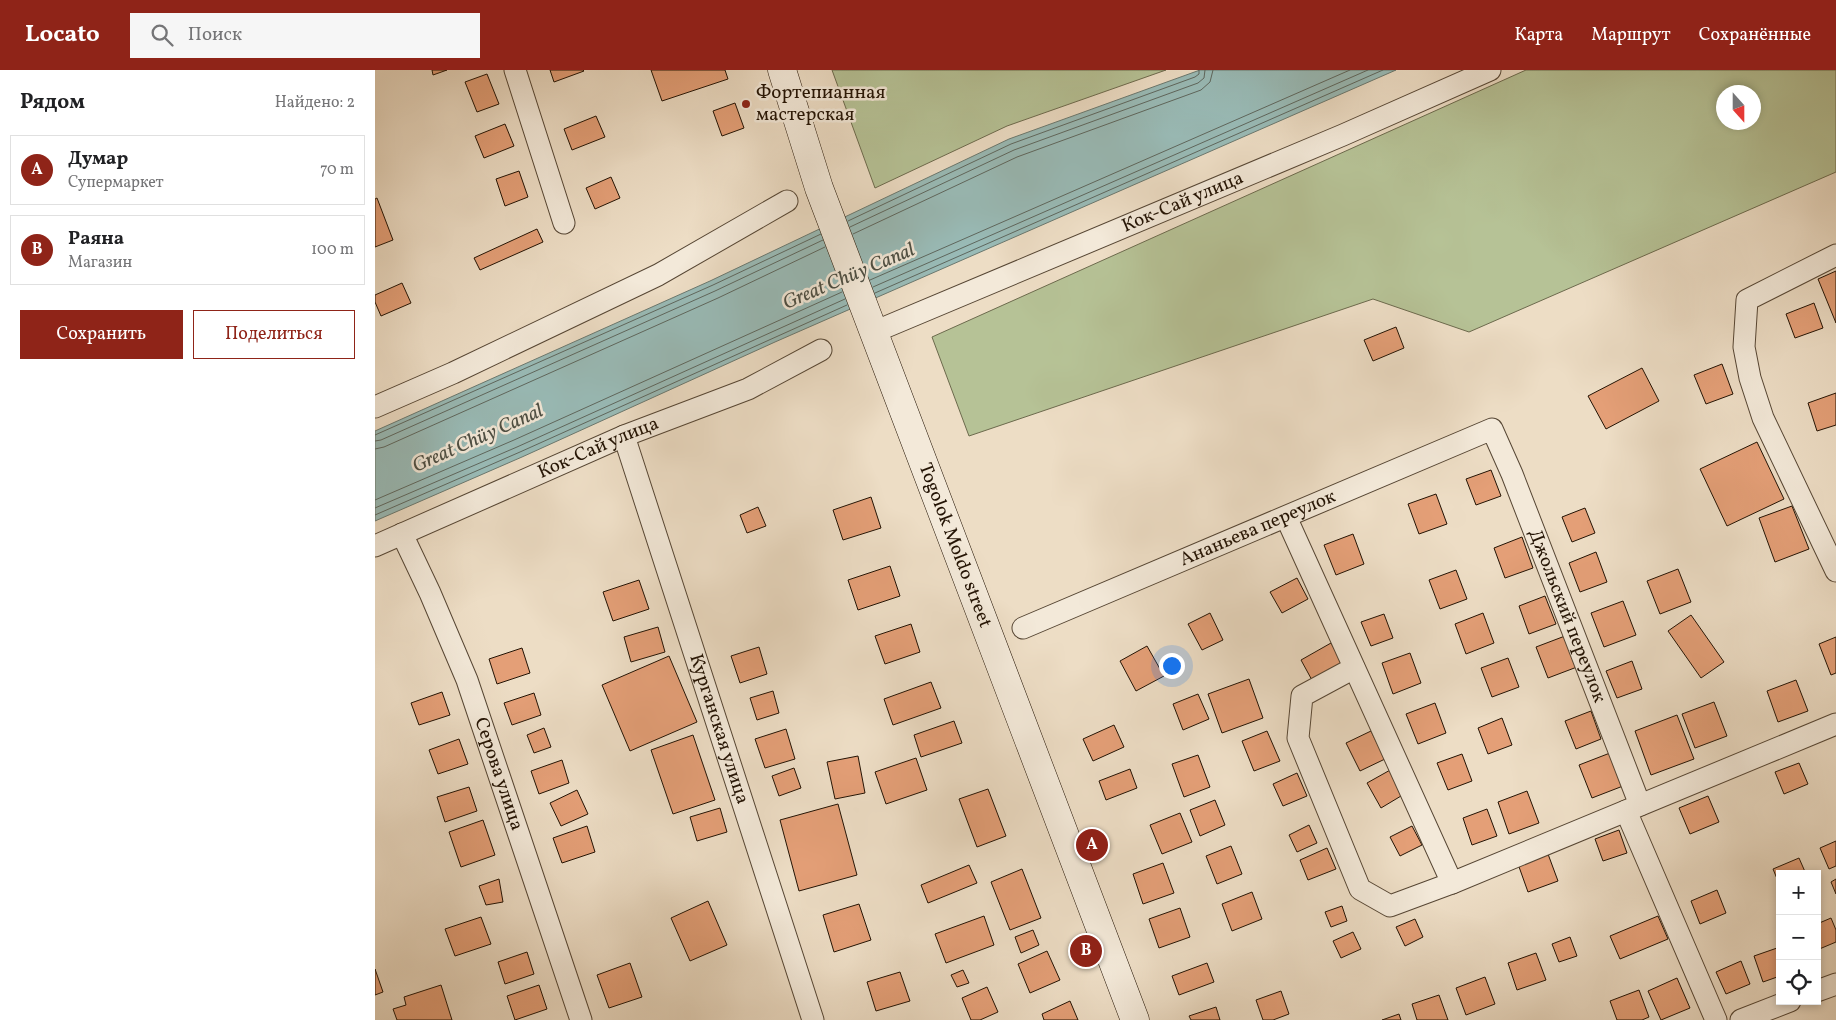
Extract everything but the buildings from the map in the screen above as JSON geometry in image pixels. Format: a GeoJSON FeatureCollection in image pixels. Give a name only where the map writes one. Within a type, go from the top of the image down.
{"type":"FeatureCollection","features":[{"type":"Feature","properties":{"kind":"main road","name":"Togolok Moldo street"},"geometry":{"type":"LineString","coordinates":[[782,70],[823,198],[1135,1020]]}},
{"type":"Feature","properties":{"kind":"street"},"geometry":{"type":"LineString","coordinates":[[515,70],[564,223]]}},
{"type":"Feature","properties":{"kind":"street","name":"Кок-Сай улица"},"geometry":{"type":"LineString","coordinates":[[872,327],[1333,139],[1490,70]]}},
{"type":"Feature","properties":{"kind":"street"},"geometry":{"type":"LineString","coordinates":[[375,407],[453,373],[658,275],[787,201]]}},
{"type":"Feature","properties":{"kind":"street"},"geometry":{"type":"LineString","coordinates":[[1836,255],[1747,300],[1744,347],[1750,378],[1763,418],[1836,571]]}},
{"type":"Feature","properties":{"kind":"street","name":"Кок-Сай улица"},"geometry":{"type":"LineString","coordinates":[[375,546],[624,436],[748,389],[821,350]]}},
{"type":"Feature","properties":{"kind":"street","name":"Ананьева переулок"},"geometry":{"type":"LineString","coordinates":[[1023,628],[1491,429]]}},
{"type":"Feature","properties":{"kind":"street","name":"Джольский переулок"},"geometry":{"type":"LineString","coordinates":[[1491,429],[1512,474],[1633,808],[1716,1020]]}},
{"type":"Feature","properties":{"kind":"street","name":"Курганская улица"},"geometry":{"type":"LineString","coordinates":[[624,436],[813,1020]]}},
{"type":"Feature","properties":{"kind":"street"},"geometry":{"type":"LineString","coordinates":[[1286,517],[1452,883]]}},
{"type":"Feature","properties":{"kind":"street","name":"Серова улица"},"geometry":{"type":"LineString","coordinates":[[402,534],[430,593],[467,680],[581,1020]]}},
{"type":"Feature","properties":{"kind":"street"},"geometry":{"type":"LineString","coordinates":[[1354,668],[1302,696],[1297,738],[1360,889],[1390,906],[1452,883],[1836,724]]}},
{"type":"Feature","properties":{"kind":"street"},"geometry":{"type":"LineString","coordinates":[[1821,990],[1836,984]]}},
{"type":"Feature","properties":{"kind":"street"},"geometry":{"type":"LineString","coordinates":[[1741,1020],[1780,1005]]}},
{"type":"Feature","properties":{"kind":"green space"},"geometry":{"type":"Polygon","coordinates":[[[832,70],[1166,70],[1007,126],[875,188],[832,70]]]}},
{"type":"Feature","properties":{"kind":"green space"},"geometry":{"type":"Polygon","coordinates":[[[1526,70],[1836,70],[1836,172],[1469,332],[1373,299],[969,436],[932,337],[1526,70]]]}},
{"type":"Feature","properties":{"kind":"water","name":"Great Chüy Canal"},"geometry":{"type":"Polygon","coordinates":[[[1200,70],[1396,70],[775,342],[522,457],[375,521],[375,431],[710,281],[1009,139],[1200,70]]]}},
{"type":"Feature","properties":{"kind":"place","name":"Фортепианная мастерская"},"geometry":{"type":"Point","coordinates":[746,104]}},
{"type":"Feature","properties":{"kind":"place","name":"Думар"},"geometry":{"type":"Point","coordinates":[1092,845]}},
{"type":"Feature","properties":{"kind":"place","name":"Раяна"},"geometry":{"type":"Point","coordinates":[1086,951]}}]}
